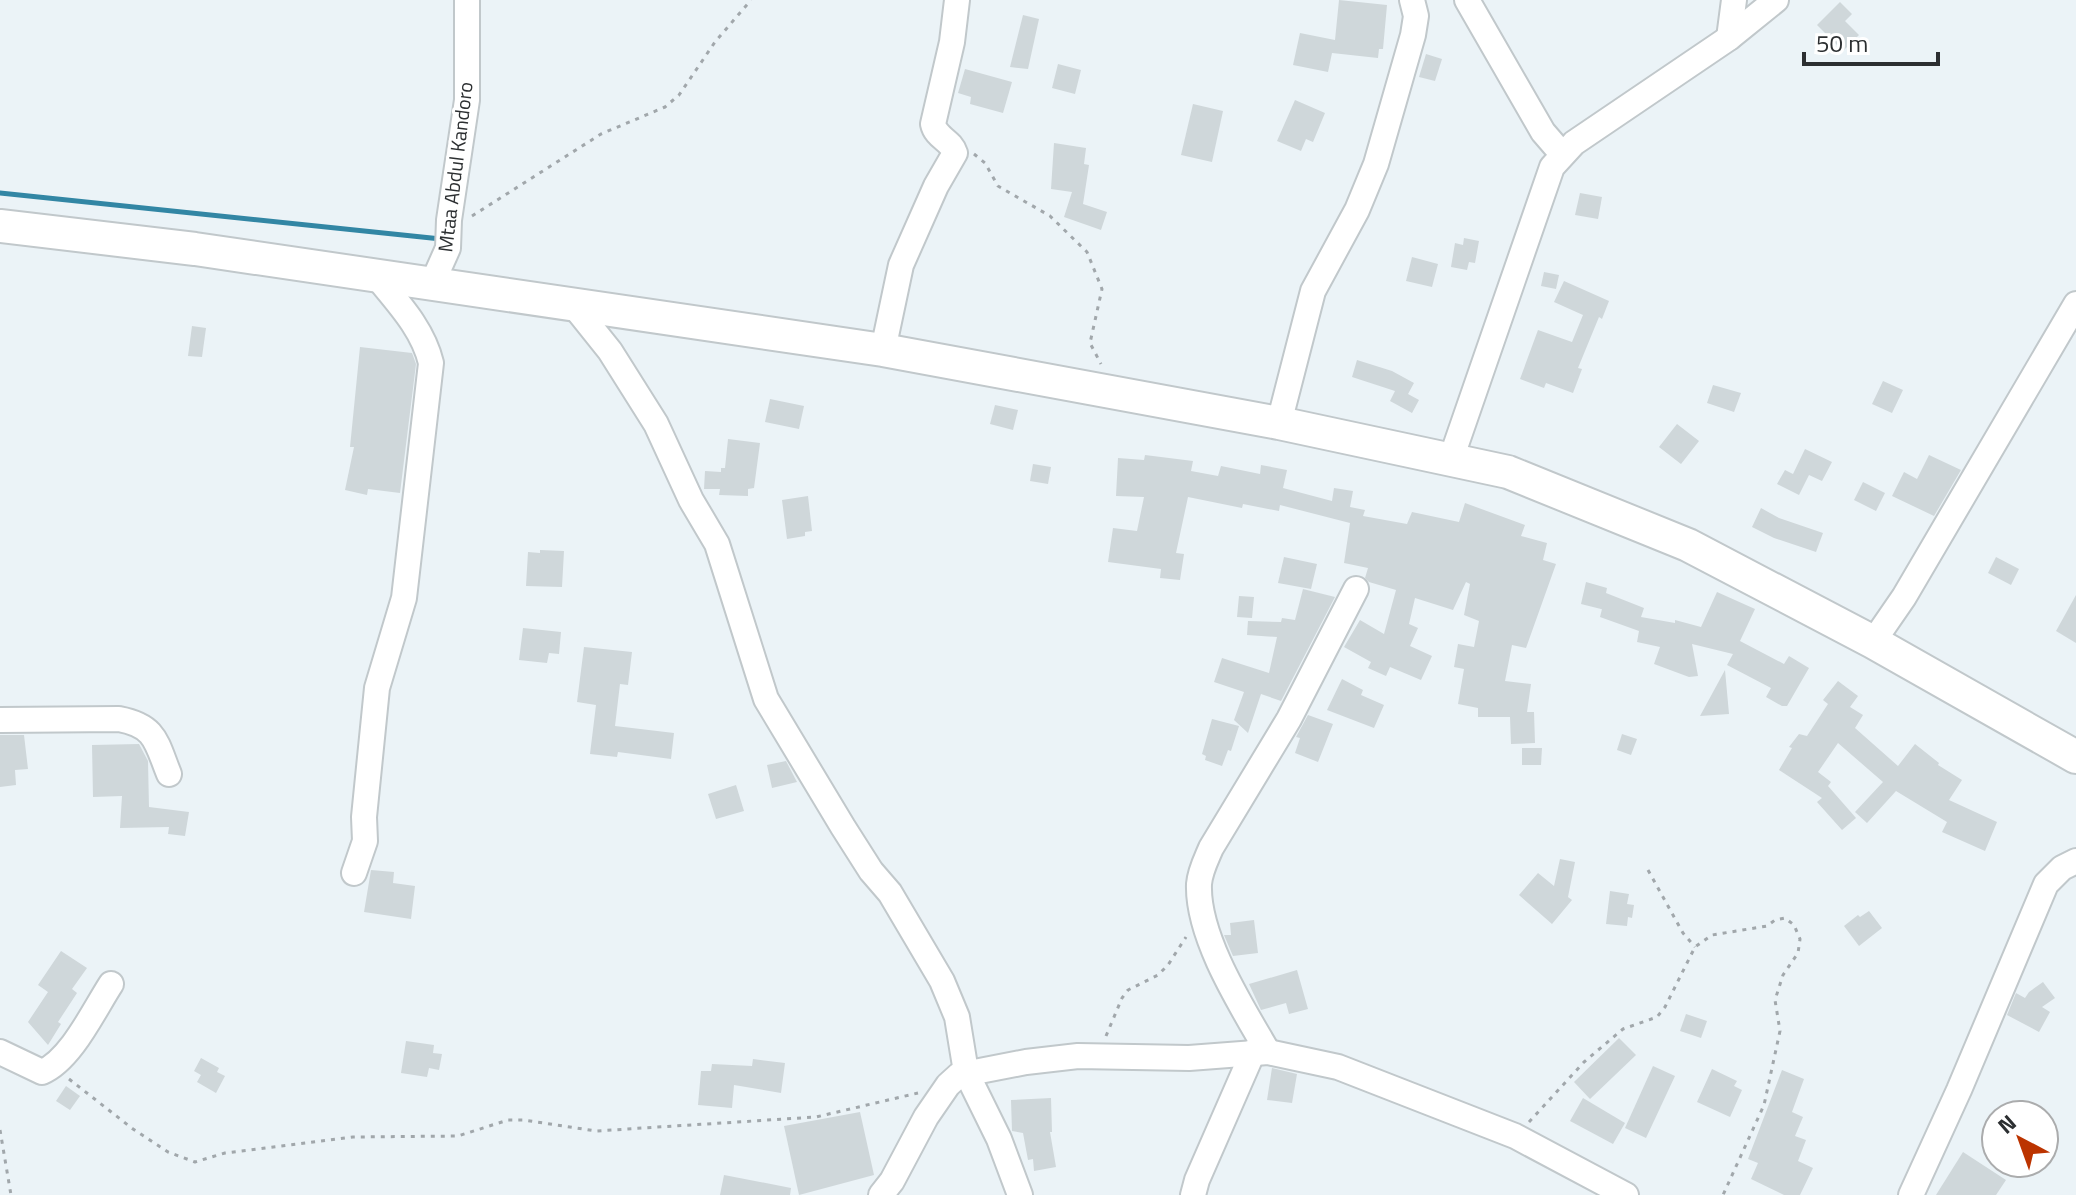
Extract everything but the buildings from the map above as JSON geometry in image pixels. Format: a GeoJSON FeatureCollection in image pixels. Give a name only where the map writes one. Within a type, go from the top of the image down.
{"type":"FeatureCollection","features":[{"type":"Feature","properties":{"kind":"main road"},"geometry":{"type":"LineString","coordinates":[[0,226],[195,249],[883,350],[1279,423],[1508,472],[1688,545],[1873,642],[2076,757]]}},
{"type":"Feature","properties":{"kind":"street","name":"Mtaa Abdul Kandoro"},"geometry":{"type":"LineString","coordinates":[[432,284],[448,248],[467,100],[467,0]]}},
{"type":"Feature","properties":{"kind":"street"},"geometry":{"type":"LineString","coordinates":[[883,350],[901,265],[936,186],[954,157],[954,149],[936,133],[933,124],[952,42],[957,0]]}},
{"type":"Feature","properties":{"kind":"street"},"geometry":{"type":"LineString","coordinates":[[1279,423],[1313,291],[1357,210],[1376,164],[1413,35],[1416,16],[1412,0]]}},
{"type":"Feature","properties":{"kind":"street"},"geometry":{"type":"LineString","coordinates":[[1467,0],[1543,132],[1562,154]]}},
{"type":"Feature","properties":{"kind":"street"},"geometry":{"type":"LineString","coordinates":[[1729,38],[1734,0]]}},
{"type":"Feature","properties":{"kind":"street"},"geometry":{"type":"LineString","coordinates":[[1451,459],[1545,184],[1562,154],[1729,38],[1776,0]]}},
{"type":"Feature","properties":{"kind":"street"},"geometry":{"type":"LineString","coordinates":[[354,873],[365,841],[364,817],[377,688],[404,598],[431,363],[427,344],[376,276]]}},
{"type":"Feature","properties":{"kind":"street"},"geometry":{"type":"LineString","coordinates":[[1873,642],[1950,521],[2076,304]]}},
{"type":"Feature","properties":{"kind":"street"},"geometry":{"type":"LineString","coordinates":[[574,306],[610,351],[656,424],[691,500],[717,544],[766,699],[864,860],[890,893],[942,981],[957,1017],[957,1079],[999,1139],[1020,1195]]}},
{"type":"Feature","properties":{"kind":"street"},"geometry":{"type":"LineString","coordinates":[[1260,1052],[1229,984],[1205,919],[1199,883],[1203,867],[1289,719],[1356,589]]}},
{"type":"Feature","properties":{"kind":"street"},"geometry":{"type":"LineString","coordinates":[[0,720],[119,719],[138,723],[153,736],[169,774]]}},
{"type":"Feature","properties":{"kind":"street"},"geometry":{"type":"LineString","coordinates":[[1911,1195],[2046,884],[2062,868],[2076,861]]}},
{"type":"Feature","properties":{"kind":"street"},"geometry":{"type":"LineString","coordinates":[[0,1052],[42,1072],[53,1068],[68,1051],[111,984]]}},
{"type":"Feature","properties":{"kind":"street"},"geometry":{"type":"LineString","coordinates":[[881,1195],[892,1181],[926,1117],[957,1079],[1026,1062],[1096,1057],[1189,1058],[1260,1052],[1338,1067],[1515,1136],[1626,1195]]}},
{"type":"Feature","properties":{"kind":"street"},"geometry":{"type":"LineString","coordinates":[[1193,1195],[1197,1180],[1260,1052]]}},
{"type":"Feature","properties":{"kind":"path"},"geometry":{"type":"LineString","coordinates":[[449,237],[479,210],[566,154],[601,134],[665,107],[679,95],[715,42],[751,0]]}},
{"type":"Feature","properties":{"kind":"path"},"geometry":{"type":"LineString","coordinates":[[949,143],[977,155],[998,186],[1050,216],[1087,252],[1102,289],[1090,343],[1101,366]]}},
{"type":"Feature","properties":{"kind":"path"},"geometry":{"type":"LineString","coordinates":[[1648,870],[1683,933],[1695,947]]}},
{"type":"Feature","properties":{"kind":"path"},"geometry":{"type":"LineString","coordinates":[[1515,1136],[1584,1062],[1623,1029],[1657,1017],[1695,947],[1712,935],[1756,928],[1785,918],[1794,925],[1800,939],[1798,953],[1783,975],[1775,1000],[1780,1031],[1764,1105],[1723,1195]]}},
{"type":"Feature","properties":{"kind":"path"},"geometry":{"type":"LineString","coordinates":[[1096,1057],[1128,990],[1158,975],[1168,965],[1184,938],[1205,919]]}},
{"type":"Feature","properties":{"kind":"path"},"geometry":{"type":"LineString","coordinates":[[53,1068],[133,1129],[168,1152],[195,1162],[225,1153],[339,1138],[458,1136],[508,1120],[596,1131],[816,1117],[957,1079]]}},
{"type":"Feature","properties":{"kind":"path"},"geometry":{"type":"LineString","coordinates":[[0,1130],[11,1195]]}},
{"type":"Feature","properties":{"kind":"waterway"},"geometry":{"type":"LineString","coordinates":[[0,193],[441,239]]}}]}
